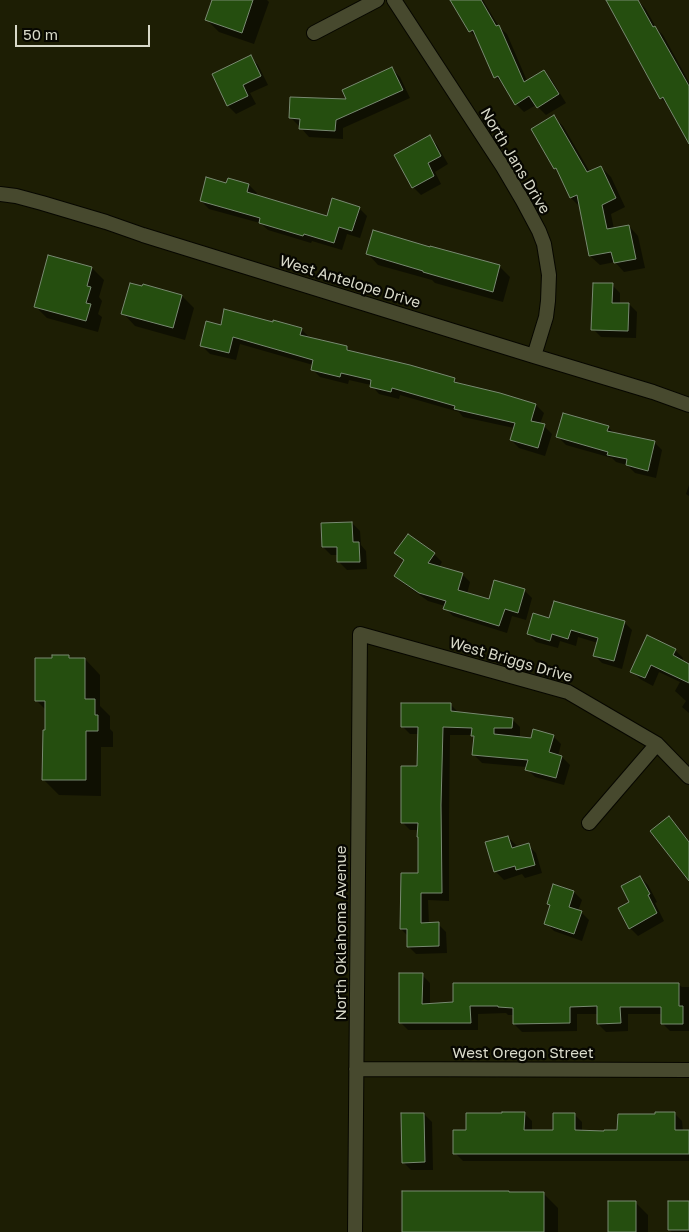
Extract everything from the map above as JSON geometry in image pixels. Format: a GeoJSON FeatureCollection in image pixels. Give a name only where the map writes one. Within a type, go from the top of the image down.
{"type":"FeatureCollection","features":[{"type":"Feature","properties":{"kind":"street"},"geometry":{"type":"LineString","coordinates":[[314,33],[377,0]]}},
{"type":"Feature","properties":{"kind":"street","name":"North Jans Drive"},"geometry":{"type":"LineString","coordinates":[[394,0],[503,167],[523,201],[544,244],[549,275],[548,301],[546,317],[534,356]]}},
{"type":"Feature","properties":{"kind":"street","name":"West Antelope Drive"},"geometry":{"type":"LineString","coordinates":[[0,194],[34,200],[98,219],[152,238],[653,392],[689,405]]}},
{"type":"Feature","properties":{"kind":"street","name":"West Briggs Drive"},"geometry":{"type":"LineString","coordinates":[[360,634],[568,692],[657,744],[689,777]]}},
{"type":"Feature","properties":{"kind":"street","name":"North Oklahoma Avenue"},"geometry":{"type":"LineString","coordinates":[[355,1232],[360,634]]}},
{"type":"Feature","properties":{"kind":"street"},"geometry":{"type":"LineString","coordinates":[[589,823],[657,744]]}},
{"type":"Feature","properties":{"kind":"street","name":"West Oregon Street"},"geometry":{"type":"LineString","coordinates":[[356,1069],[689,1070]]}},
{"type":"Feature","properties":{"kind":"building"},"geometry":{"type":"Polygon","coordinates":[[[212,0],[253,0],[242,33],[205,20],[212,0]]]}},
{"type":"Feature","properties":{"kind":"building"},"geometry":{"type":"Polygon","coordinates":[[[450,0],[481,0],[496,26],[499,25],[524,82],[544,70],[559,94],[537,108],[529,96],[515,105],[498,76],[494,78],[473,30],[469,32],[450,0]]]}},
{"type":"Feature","properties":{"kind":"building"},"geometry":{"type":"Polygon","coordinates":[[[606,0],[638,0],[653,27],[655,26],[689,86],[689,144],[663,97],[660,99],[606,0]]]}},
{"type":"Feature","properties":{"kind":"building"},"geometry":{"type":"Polygon","coordinates":[[[251,55],[261,76],[243,85],[248,96],[227,106],[212,74],[251,55]]]}},
{"type":"Feature","properties":{"kind":"building"},"geometry":{"type":"Polygon","coordinates":[[[392,67],[403,90],[336,120],[335,131],[299,129],[300,119],[289,118],[290,97],[346,99],[342,90],[392,67]]]}},
{"type":"Feature","properties":{"kind":"building"},"geometry":{"type":"Polygon","coordinates":[[[554,115],[587,172],[601,166],[616,198],[602,205],[607,229],[629,225],[636,259],[614,263],[611,252],[589,256],[577,195],[570,198],[556,168],[554,169],[531,129],[554,115]]]}},
{"type":"Feature","properties":{"kind":"building"},"geometry":{"type":"Polygon","coordinates":[[[430,135],[441,156],[428,163],[434,176],[412,188],[394,155],[430,135]]]}},
{"type":"Feature","properties":{"kind":"building"},"geometry":{"type":"Polygon","coordinates":[[[206,177],[226,183],[228,178],[249,184],[247,192],[327,216],[332,198],[360,207],[352,231],[339,227],[334,243],[259,223],[260,218],[200,201],[206,177]]]}},
{"type":"Feature","properties":{"kind":"building"},"geometry":{"type":"Polygon","coordinates":[[[373,230],[500,265],[493,292],[366,254],[373,230]]]}},
{"type":"Feature","properties":{"kind":"building"},"geometry":{"type":"Polygon","coordinates":[[[48,255],[92,267],[87,286],[91,287],[86,303],[91,304],[86,321],[34,307],[48,255]]]}},
{"type":"Feature","properties":{"kind":"building"},"geometry":{"type":"Polygon","coordinates":[[[130,283],[142,286],[143,284],[182,295],[173,328],[121,314],[130,283]]]}},
{"type":"Feature","properties":{"kind":"building"},"geometry":{"type":"Polygon","coordinates":[[[593,283],[613,283],[612,303],[629,303],[628,331],[591,330],[593,283]]]}},
{"type":"Feature","properties":{"kind":"building"},"geometry":{"type":"Polygon","coordinates":[[[224,309],[302,328],[300,335],[347,346],[347,350],[410,365],[455,378],[454,382],[536,404],[531,421],[545,424],[538,448],[510,440],[515,423],[454,409],[455,406],[392,388],[391,392],[370,387],[371,380],[341,373],[340,377],[311,370],[313,360],[233,337],[229,353],[200,346],[206,321],[221,325],[224,309]]]}},
{"type":"Feature","properties":{"kind":"building"},"geometry":{"type":"Polygon","coordinates":[[[563,413],[609,426],[607,431],[655,441],[648,471],[626,465],[627,459],[607,455],[608,452],[556,437],[563,413]]]}},
{"type":"Feature","properties":{"kind":"building"},"geometry":{"type":"Polygon","coordinates":[[[352,522],[353,542],[359,542],[360,562],[337,562],[337,547],[322,547],[321,523],[352,522]]]}},
{"type":"Feature","properties":{"kind":"building"},"geometry":{"type":"Polygon","coordinates":[[[408,534],[435,553],[428,563],[463,573],[458,590],[489,599],[494,580],[525,589],[518,613],[505,609],[499,626],[443,609],[446,601],[419,593],[394,576],[404,560],[394,553],[408,534]]]}},
{"type":"Feature","properties":{"kind":"building"},"geometry":{"type":"Polygon","coordinates":[[[554,601],[625,621],[614,661],[593,656],[598,638],[571,630],[568,639],[552,634],[550,641],[527,634],[533,613],[549,618],[554,601]]]}},
{"type":"Feature","properties":{"kind":"building"},"geometry":{"type":"Polygon","coordinates":[[[647,635],[676,649],[673,655],[689,664],[689,683],[651,665],[645,678],[630,672],[647,635]]]}},
{"type":"Feature","properties":{"kind":"building"},"geometry":{"type":"Polygon","coordinates":[[[52,655],[69,655],[69,658],[85,658],[85,699],[95,699],[95,715],[98,715],[98,731],[86,731],[86,780],[42,780],[45,701],[35,701],[35,658],[52,658],[52,655]]]}},
{"type":"Feature","properties":{"kind":"building"},"geometry":{"type":"Polygon","coordinates":[[[401,703],[451,703],[451,711],[513,718],[512,728],[494,728],[494,734],[531,738],[533,729],[554,735],[549,752],[562,756],[556,778],[525,770],[528,760],[472,755],[474,736],[471,736],[472,728],[443,727],[441,805],[442,893],[421,893],[421,923],[439,922],[439,946],[407,947],[407,929],[400,929],[401,873],[418,873],[418,823],[401,823],[401,766],[417,766],[418,727],[401,727],[401,703]]]}},
{"type":"Feature","properties":{"kind":"building"},"geometry":{"type":"Polygon","coordinates":[[[669,816],[689,842],[689,881],[650,831],[669,816]]]}},
{"type":"Feature","properties":{"kind":"building"},"geometry":{"type":"Polygon","coordinates":[[[508,836],[512,848],[529,843],[535,865],[516,870],[515,866],[494,872],[485,842],[508,836]]]}},
{"type":"Feature","properties":{"kind":"building"},"geometry":{"type":"Polygon","coordinates":[[[640,876],[650,894],[648,895],[657,913],[629,929],[618,908],[629,902],[621,886],[640,876]]]}},
{"type":"Feature","properties":{"kind":"building"},"geometry":{"type":"Polygon","coordinates":[[[553,884],[574,891],[569,907],[582,911],[574,934],[544,924],[550,905],[547,904],[553,884]]]}},
{"type":"Feature","properties":{"kind":"building"},"geometry":{"type":"Polygon","coordinates":[[[399,973],[423,973],[422,1004],[453,1002],[453,983],[679,983],[679,1006],[683,1006],[683,1024],[661,1024],[661,1007],[620,1007],[621,1023],[597,1024],[597,1006],[570,1007],[570,1023],[513,1024],[513,1008],[470,1006],[471,1023],[399,1023],[399,973]]]}},
{"type":"Feature","properties":{"kind":"building"},"geometry":{"type":"Polygon","coordinates":[[[525,1112],[524,1130],[553,1130],[553,1113],[575,1113],[575,1130],[604,1131],[617,1130],[618,1114],[675,1112],[675,1130],[689,1130],[689,1154],[453,1154],[453,1130],[466,1130],[466,1113],[525,1112]]]}},
{"type":"Feature","properties":{"kind":"building"},"geometry":{"type":"Polygon","coordinates":[[[401,1113],[424,1113],[425,1162],[402,1163],[401,1113]]]}},
{"type":"Feature","properties":{"kind":"building"},"geometry":{"type":"Polygon","coordinates":[[[402,1191],[544,1192],[544,1232],[402,1232],[402,1191]]]}},
{"type":"Feature","properties":{"kind":"building"},"geometry":{"type":"Polygon","coordinates":[[[608,1201],[636,1201],[636,1232],[608,1232],[608,1201]]]}},
{"type":"Feature","properties":{"kind":"building"},"geometry":{"type":"Polygon","coordinates":[[[668,1201],[689,1201],[689,1230],[668,1230],[668,1201]]]}}]}
